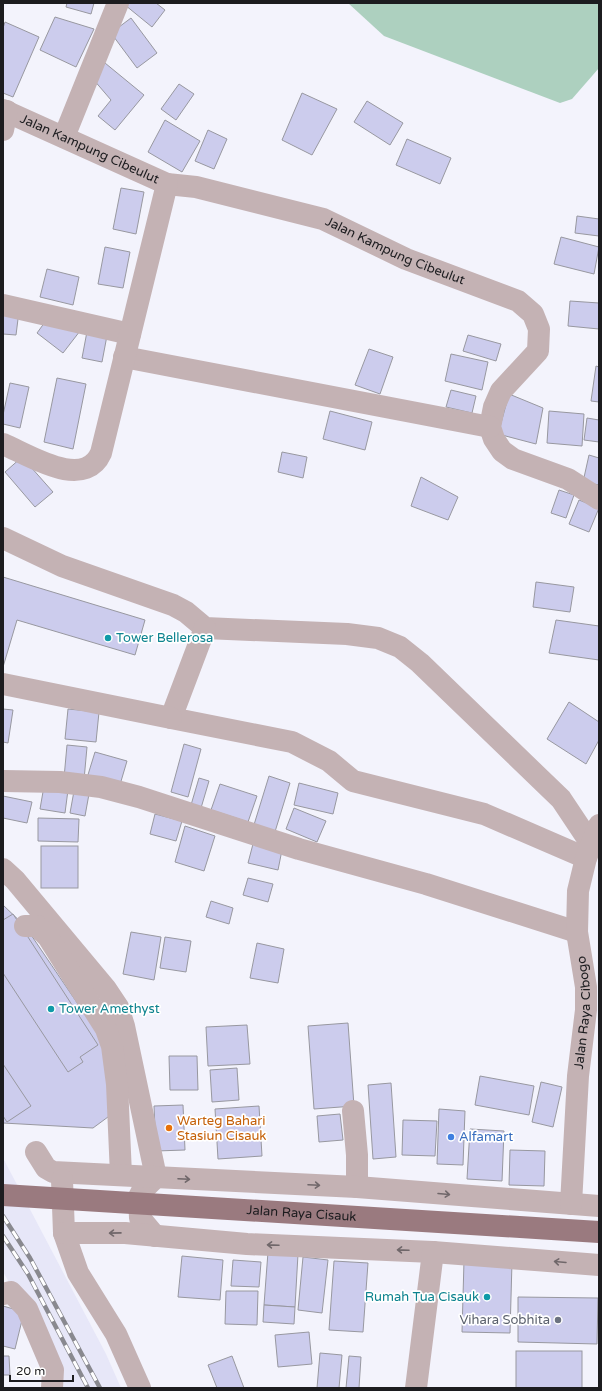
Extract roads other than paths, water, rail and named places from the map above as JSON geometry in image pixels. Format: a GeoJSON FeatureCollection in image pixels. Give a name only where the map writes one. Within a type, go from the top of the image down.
{"type":"FeatureCollection","features":[{"type":"Feature","properties":{"kind":"main road","name":"Jalan Raya Cisauk"},"geometry":{"type":"LineString","coordinates":[[3,1195],[599,1232]]}},
{"type":"Feature","properties":{"kind":"main road","name":"Jalan Raya Cisauk"},"geometry":{"type":"LineString","coordinates":[[3,1205],[599,1240]]}},
{"type":"Feature","properties":{"kind":"street"},"geometry":{"type":"LineString","coordinates":[[64,137],[118,3]]}},
{"type":"Feature","properties":{"kind":"street","name":"Jalan Kampung Cibeulut"},"geometry":{"type":"LineString","coordinates":[[4,117],[64,137],[166,184],[196,187],[323,219],[406,259],[518,301],[533,314],[539,329],[538,350],[501,391],[494,407],[490,427]]}},
{"type":"Feature","properties":{"kind":"street"},"geometry":{"type":"LineString","coordinates":[[3,444],[64,470],[76,471],[87,468],[97,462],[102,453],[166,184]]}},
{"type":"Feature","properties":{"kind":"street"},"geometry":{"type":"LineString","coordinates":[[3,305],[130,334]]}},
{"type":"Feature","properties":{"kind":"street"},"geometry":{"type":"LineString","coordinates":[[124,357],[490,427],[494,439],[502,451],[513,459],[568,479],[599,499]]}},
{"type":"Feature","properties":{"kind":"street"},"geometry":{"type":"LineString","coordinates":[[3,538],[62,566],[173,605],[186,612],[205,628],[347,634],[378,638],[400,647],[420,663],[561,799],[592,842]]}},
{"type":"Feature","properties":{"kind":"street"},"geometry":{"type":"LineString","coordinates":[[171,718],[205,628]]}},
{"type":"Feature","properties":{"kind":"street"},"geometry":{"type":"LineString","coordinates":[[3,684],[292,742],[329,761],[354,781],[592,842]]}},
{"type":"Feature","properties":{"kind":"street"},"geometry":{"type":"LineString","coordinates":[[3,781],[60,782],[101,787],[139,797],[299,849],[426,884],[577,932]]}},
{"type":"Feature","properties":{"kind":"street","name":"Jalan Raya Cibogo"},"geometry":{"type":"LineString","coordinates":[[571,1204],[578,1076],[592,988],[577,932],[578,891],[592,842]]}},
{"type":"Feature","properties":{"kind":"street"},"geometry":{"type":"LineString","coordinates":[[3,868],[15,880],[96,977],[118,1007],[124,1026],[156,1177]]}},
{"type":"Feature","properties":{"kind":"street"},"geometry":{"type":"LineString","coordinates":[[25,926],[37,926],[48,937],[106,1029],[112,1046],[117,1084],[121,1174]]}},
{"type":"Feature","properties":{"kind":"street"},"geometry":{"type":"LineString","coordinates":[[353,1111],[357,1155],[357,1187]]}},
{"type":"Feature","properties":{"kind":"street"},"geometry":{"type":"LineString","coordinates":[[36,1152],[49,1171],[357,1187],[599,1206]]}},
{"type":"Feature","properties":{"kind":"street"},"geometry":{"type":"LineString","coordinates":[[62,1172],[64,1233],[78,1273],[116,1334],[140,1388]]}},
{"type":"Feature","properties":{"kind":"street"},"geometry":{"type":"LineString","coordinates":[[155,1236],[140,1218],[139,1197],[142,1191],[156,1177]]}},
{"type":"Feature","properties":{"kind":"street"},"geometry":{"type":"LineString","coordinates":[[64,1233],[125,1233],[246,1244],[432,1252],[599,1265]]}},
{"type":"Feature","properties":{"kind":"street"},"geometry":{"type":"LineString","coordinates":[[416,1388],[432,1252]]}},
{"type":"Feature","properties":{"kind":"street"},"geometry":{"type":"LineString","coordinates":[[3,1294],[11,1292],[27,1309],[53,1370],[52,1388]]}},
{"type":"Feature","properties":{"kind":"railway"},"geometry":{"type":"LineString","coordinates":[[3,1216],[30,1258],[100,1388]]}},
{"type":"Feature","properties":{"kind":"railway"},"geometry":{"type":"LineString","coordinates":[[3,1236],[28,1274],[88,1388]]}},
{"type":"Feature","properties":{"kind":"place","name":"Tower Bellerosa"},"geometry":{"type":"Point","coordinates":[108,638]}},
{"type":"Feature","properties":{"kind":"place","name":"Tower Amethyst"},"geometry":{"type":"Point","coordinates":[51,1009]}},
{"type":"Feature","properties":{"kind":"place","name":"Warteg Bahari Stasiun Cisauk"},"geometry":{"type":"Point","coordinates":[169,1128]}},
{"type":"Feature","properties":{"kind":"place","name":"Alfamart"},"geometry":{"type":"Point","coordinates":[451,1137]}},
{"type":"Feature","properties":{"kind":"place","name":"Rumah Tua Cisauk"},"geometry":{"type":"Point","coordinates":[487,1297]}},
{"type":"Feature","properties":{"kind":"place","name":"Vihara Sobhita"},"geometry":{"type":"Point","coordinates":[558,1320]}}]}
